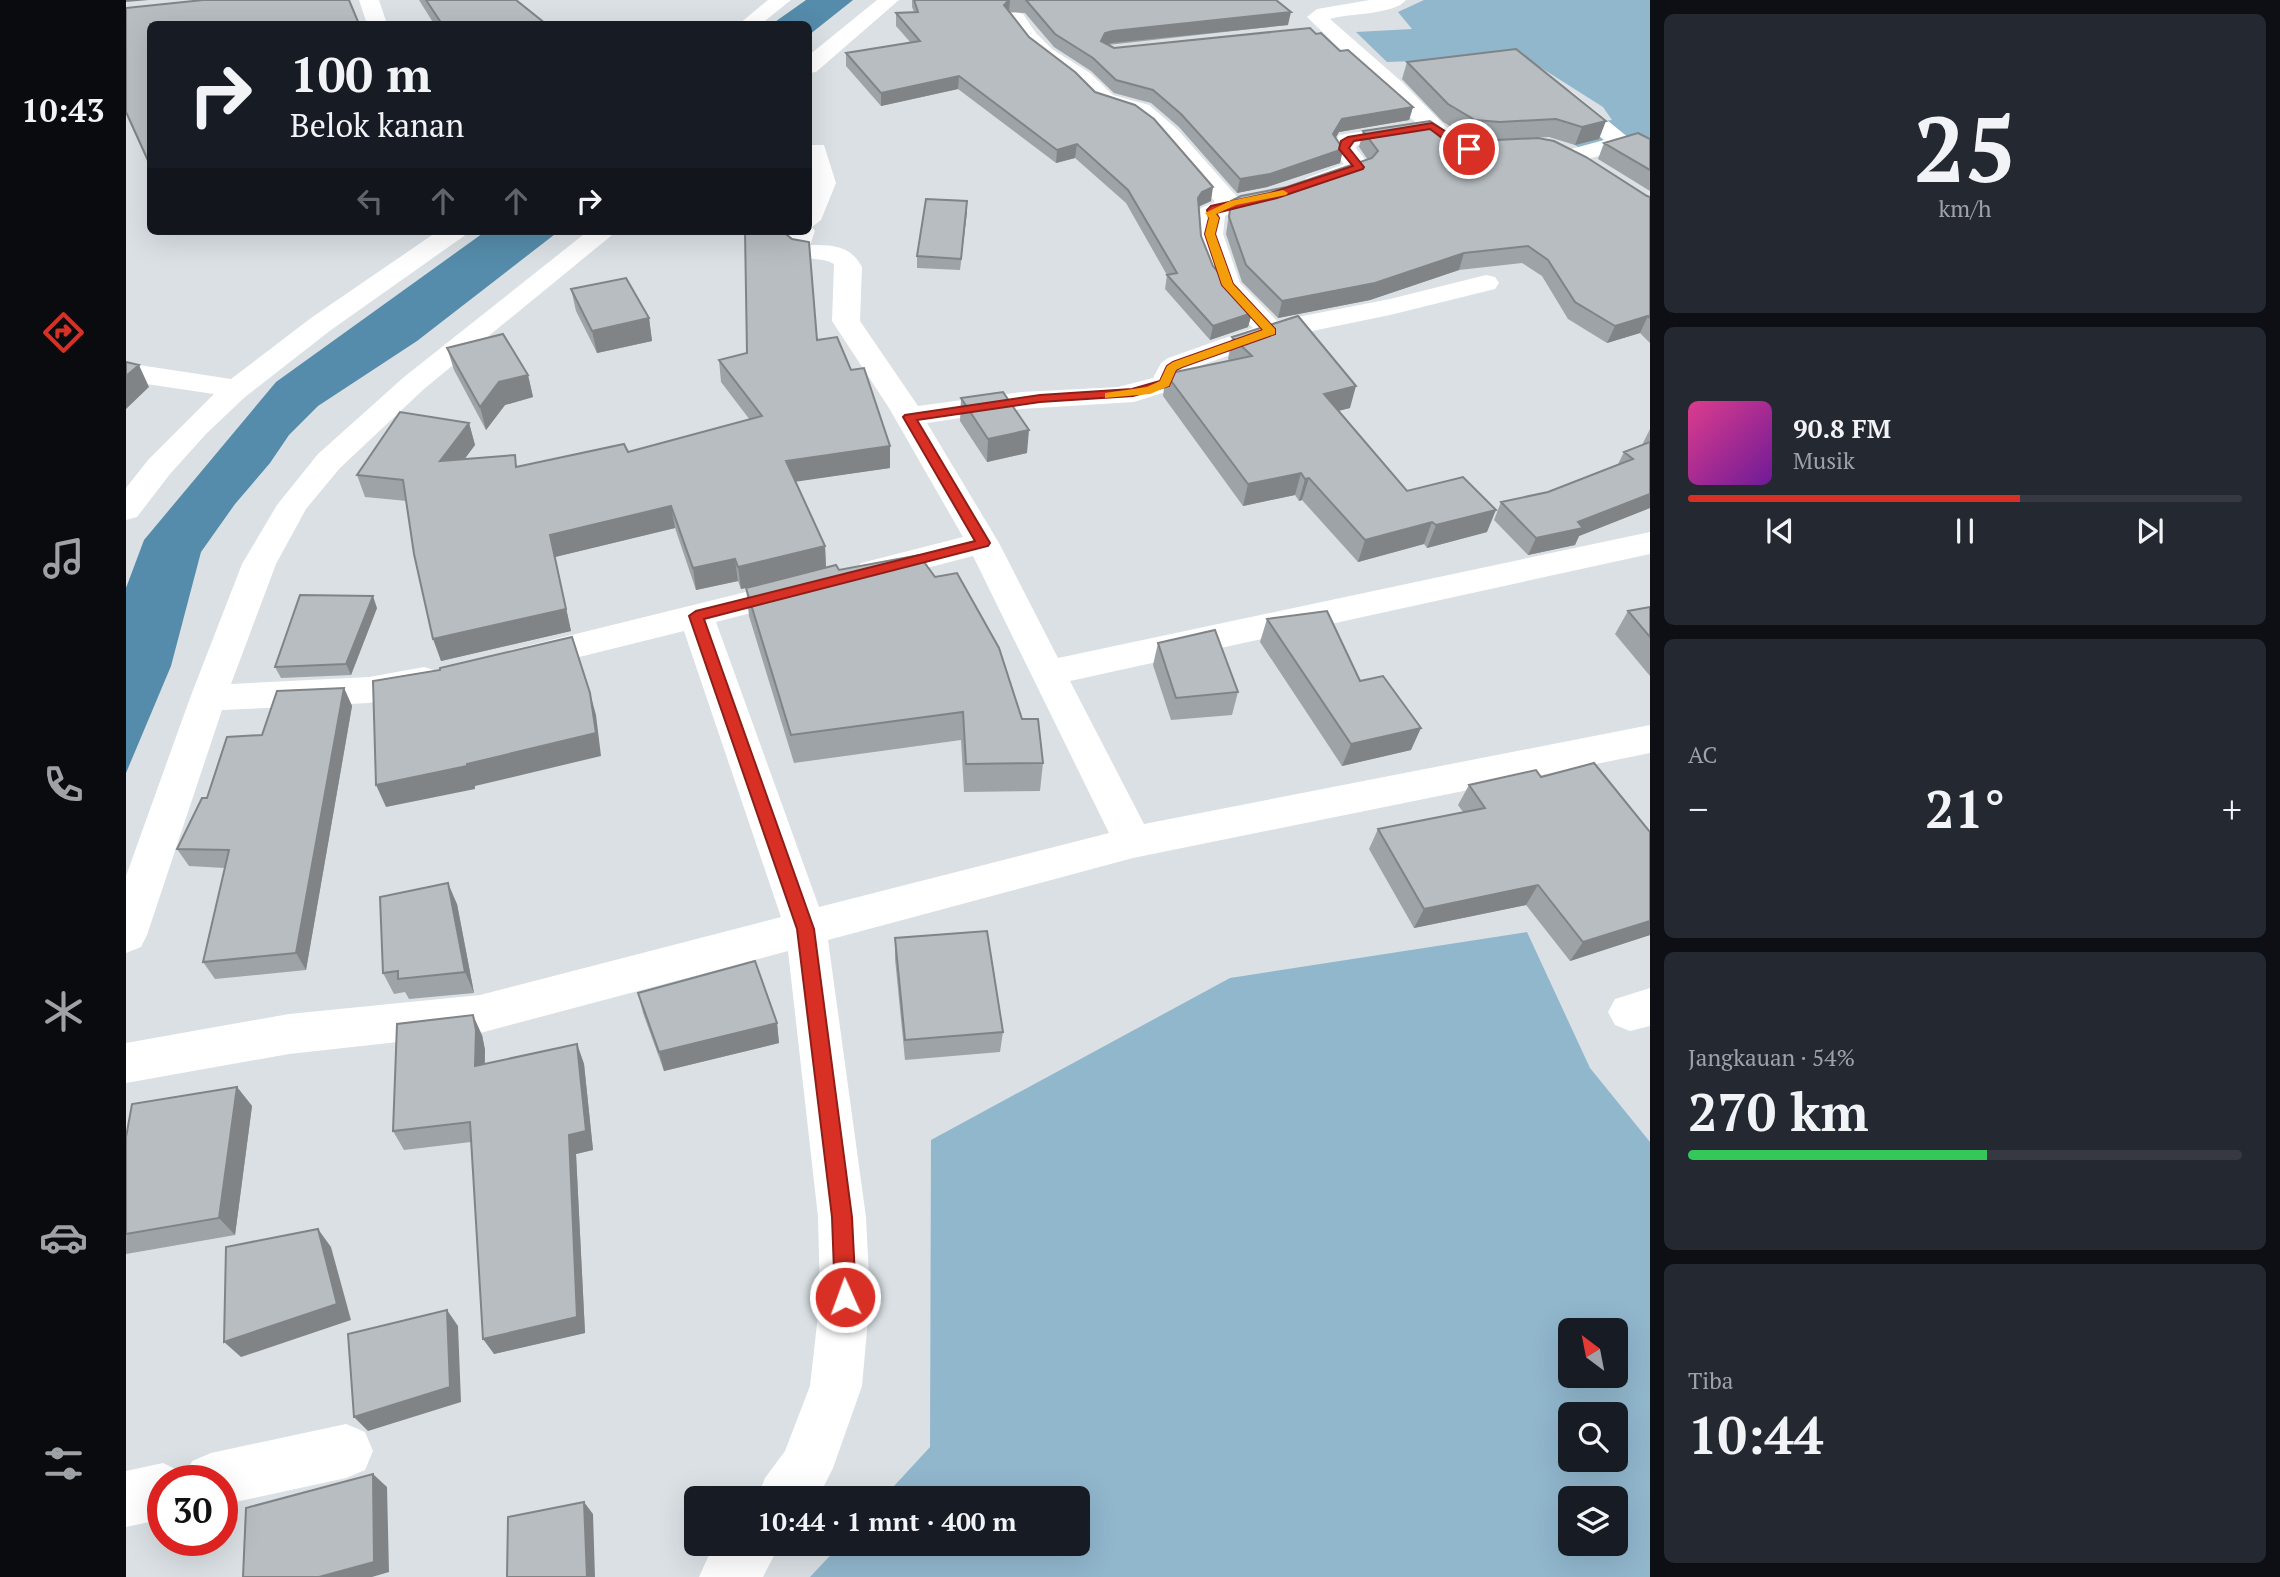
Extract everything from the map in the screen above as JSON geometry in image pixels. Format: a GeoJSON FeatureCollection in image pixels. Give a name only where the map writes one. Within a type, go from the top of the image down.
{"type":"FeatureCollection","features":[{"type":"Feature","properties":{"kind":"street"},"geometry":{"type":"LineString","coordinates":[[369,0],[376,21]]}},
{"type":"Feature","properties":{"kind":"street"},"geometry":{"type":"LineString","coordinates":[[754,21],[781,0]]}},
{"type":"Feature","properties":{"kind":"street"},"geometry":{"type":"LineString","coordinates":[[812,63],[889,0]]}},
{"type":"Feature","properties":{"kind":"street"},"geometry":{"type":"LineString","coordinates":[[1297,0],[1317,26],[1432,126],[1457,145],[1469,149],[1487,148]]}},
{"type":"Feature","properties":{"kind":"street"},"geometry":{"type":"LineString","coordinates":[[1317,26],[1325,14],[1377,7],[1396,0]]}},
{"type":"Feature","properties":{"kind":"street"},"geometry":{"type":"LineString","coordinates":[[1016,18],[1028,37],[1045,53],[1082,78],[1105,100],[1121,107],[1141,110],[1169,134],[1230,204]]}},
{"type":"Feature","properties":{"kind":"street"},"geometry":{"type":"LineString","coordinates":[[820,33],[842,37]]}},
{"type":"Feature","properties":{"kind":"street"},"geometry":{"type":"LineString","coordinates":[[1548,83],[1621,143],[1573,156]]}},
{"type":"Feature","properties":{"kind":"street"},"geometry":{"type":"LineString","coordinates":[[1293,189],[1359,167],[1344,149],[1348,140],[1432,126]]}},
{"type":"Feature","properties":{"kind":"street"},"geometry":{"type":"LineString","coordinates":[[1550,146],[1595,170]]}},
{"type":"Feature","properties":{"kind":"street"},"geometry":{"type":"LineString","coordinates":[[812,211],[824,183],[816,150]]}},
{"type":"Feature","properties":{"kind":"street"},"geometry":{"type":"LineString","coordinates":[[1256,199],[1230,204],[1210,213],[1214,218],[1210,234],[1227,285],[1266,326]]}},
{"type":"Feature","properties":{"kind":"street"},"geometry":{"type":"LineString","coordinates":[[126,510],[168,455],[237,389],[318,327],[449,235]]}},
{"type":"Feature","properties":{"kind":"street"},"geometry":{"type":"LineString","coordinates":[[126,935],[208,698],[259,564],[293,505],[328,461],[414,383],[599,235]]}},
{"type":"Feature","properties":{"kind":"street"},"geometry":{"type":"LineString","coordinates":[[801,235],[798,250],[829,251],[842,255],[846,260],[849,267],[846,321],[909,417],[983,543],[1133,842]]}},
{"type":"Feature","properties":{"kind":"street"},"geometry":{"type":"LineString","coordinates":[[909,417],[1040,398],[1079,398],[1150,390],[1165,383],[1171,369],[1178,364],[1266,326],[1390,307],[1486,283]]}},
{"type":"Feature","properties":{"kind":"street"},"geometry":{"type":"LineString","coordinates":[[126,372],[237,389]]}},
{"type":"Feature","properties":{"kind":"street"},"geometry":{"type":"LineString","coordinates":[[496,665],[983,543]]}},
{"type":"Feature","properties":{"kind":"street"},"geometry":{"type":"LineString","coordinates":[[1048,673],[1650,543]]}},
{"type":"Feature","properties":{"kind":"street"},"geometry":{"type":"LineString","coordinates":[[696,616],[806,929],[842,1217],[845,1297],[836,1386],[806,1468],[793,1486]]}},
{"type":"Feature","properties":{"kind":"street"},"geometry":{"type":"LineString","coordinates":[[208,698],[369,690],[457,673]]}},
{"type":"Feature","properties":{"kind":"street"},"geometry":{"type":"LineString","coordinates":[[126,1063],[289,1034],[480,1014],[1133,842],[1650,740]]}},
{"type":"Feature","properties":{"kind":"street"},"geometry":{"type":"LineString","coordinates":[[238,1474],[346,1451]]}},
{"type":"Feature","properties":{"kind":"street"},"geometry":{"type":"LineString","coordinates":[[126,1499],[147,1494]]}},
{"type":"Feature","properties":{"kind":"street"},"geometry":{"type":"LineString","coordinates":[[728,1577],[743,1556]]}},
{"type":"Feature","properties":{"kind":"shaded area"},"geometry":{"type":"Polygon","coordinates":[[[806,0],[853,0],[812,33],[812,21],[776,21],[806,0]]]}},
{"type":"Feature","properties":{"kind":"shaded area"},"geometry":{"type":"Polygon","coordinates":[[[1424,0],[1650,0],[1650,149],[1590,155],[1548,127],[1612,120],[1603,107],[1524,57],[1387,62],[1356,32],[1412,29],[1398,12],[1424,0]]]}},
{"type":"Feature","properties":{"kind":"shaded area"},"geometry":{"type":"Polygon","coordinates":[[[480,235],[554,235],[417,341],[318,406],[289,435],[201,552],[171,666],[126,773],[126,588],[144,540],[276,382],[480,235]]]}},
{"type":"Feature","properties":{"kind":"shaded area"},"geometry":{"type":"Polygon","coordinates":[[[1527,932],[1590,1068],[1650,1142],[1650,1577],[810,1577],[830,1556],[1090,1556],[1090,1486],[894,1486],[930,1447],[931,1140],[1230,978],[1527,932]]]}},
{"type":"Feature","properties":{"kind":"building"},"geometry":{"type":"Polygon","coordinates":[[[203,0],[349,0],[358,21],[147,21],[147,158],[126,112],[126,8],[203,0]]]}},
{"type":"Feature","properties":{"kind":"building"},"geometry":{"type":"Polygon","coordinates":[[[426,0],[516,0],[542,21],[440,21],[426,0]]]}},
{"type":"Feature","properties":{"kind":"building"},"geometry":{"type":"Polygon","coordinates":[[[914,0],[1009,0],[1004,5],[1029,37],[1075,72],[1095,92],[1135,105],[1154,119],[1213,187],[1202,192],[1198,198],[1201,236],[1213,266],[1252,313],[1213,326],[1167,275],[1177,273],[1128,190],[1077,144],[1057,150],[959,76],[881,93],[846,53],[920,41],[896,13],[918,12],[914,0]]]}},
{"type":"Feature","properties":{"kind":"building"},"geometry":{"type":"Polygon","coordinates":[[[1026,0],[1276,0],[1291,12],[1113,31],[1105,33],[1101,41],[1114,48],[1310,28],[1316,34],[1321,33],[1340,51],[1348,50],[1413,107],[1342,119],[1333,134],[1343,149],[1270,174],[1240,179],[1181,114],[1153,90],[1116,80],[1093,58],[1055,34],[1026,0]]]}},
{"type":"Feature","properties":{"kind":"building"},"geometry":{"type":"Polygon","coordinates":[[[1516,49],[1606,121],[1582,127],[1556,119],[1500,122],[1475,120],[1448,104],[1407,62],[1516,49]]]}},
{"type":"Feature","properties":{"kind":"building"},"geometry":{"type":"Polygon","coordinates":[[[1430,121],[1446,132],[1477,141],[1538,138],[1554,141],[1586,157],[1650,197],[1650,318],[1648,316],[1615,326],[1575,302],[1548,260],[1528,246],[1464,253],[1375,283],[1282,301],[1246,265],[1229,217],[1231,201],[1241,196],[1287,187],[1372,158],[1378,151],[1363,131],[1430,121]]]}},
{"type":"Feature","properties":{"kind":"building"},"geometry":{"type":"Polygon","coordinates":[[[1638,133],[1650,139],[1650,170],[1604,143],[1638,133]]]}},
{"type":"Feature","properties":{"kind":"building"},"geometry":{"type":"Polygon","coordinates":[[[926,199],[967,201],[961,259],[917,256],[926,199]]]}},
{"type":"Feature","properties":{"kind":"building"},"geometry":{"type":"Polygon","coordinates":[[[745,235],[787,235],[792,239],[809,242],[817,340],[837,337],[851,370],[864,368],[890,446],[786,461],[825,546],[738,567],[735,559],[693,568],[671,506],[550,535],[566,609],[433,639],[414,554],[403,480],[357,475],[400,412],[469,423],[440,461],[515,455],[516,467],[624,444],[628,452],[762,416],[719,360],[747,353],[745,235]]]}},
{"type":"Feature","properties":{"kind":"building"},"geometry":{"type":"Polygon","coordinates":[[[626,278],[649,318],[592,331],[571,289],[626,278]]]}},
{"type":"Feature","properties":{"kind":"building"},"geometry":{"type":"Polygon","coordinates":[[[1298,316],[1356,386],[1324,394],[1407,491],[1463,477],[1496,510],[1436,525],[1432,522],[1365,540],[1309,478],[1305,479],[1301,473],[1248,484],[1166,374],[1252,356],[1232,337],[1298,316]]]}},
{"type":"Feature","properties":{"kind":"building"},"geometry":{"type":"Polygon","coordinates":[[[503,334],[528,375],[499,382],[480,407],[447,348],[503,334]]]}},
{"type":"Feature","properties":{"kind":"building"},"geometry":{"type":"Polygon","coordinates":[[[126,362],[139,365],[126,376],[126,362]]]}},
{"type":"Feature","properties":{"kind":"building"},"geometry":{"type":"Polygon","coordinates":[[[1003,392],[1029,430],[988,439],[961,398],[1003,392]]]}},
{"type":"Feature","properties":{"kind":"building"},"geometry":{"type":"Polygon","coordinates":[[[1650,442],[1650,494],[1578,522],[1583,528],[1536,538],[1501,502],[1548,492],[1633,459],[1624,452],[1650,442]]]}},
{"type":"Feature","properties":{"kind":"building"},"geometry":{"type":"Polygon","coordinates":[[[919,555],[935,577],[957,573],[999,648],[1022,719],[1038,719],[1043,763],[966,764],[963,712],[791,735],[746,588],[836,565],[839,570],[919,555]]]}},
{"type":"Feature","properties":{"kind":"building"},"geometry":{"type":"Polygon","coordinates":[[[300,595],[373,596],[346,664],[275,667],[300,595]]]}},
{"type":"Feature","properties":{"kind":"building"},"geometry":{"type":"Polygon","coordinates":[[[1650,607],[1650,637],[1628,611],[1650,607]]]}},
{"type":"Feature","properties":{"kind":"building"},"geometry":{"type":"Polygon","coordinates":[[[1327,611],[1360,681],[1383,676],[1421,728],[1351,744],[1267,619],[1327,611]]]}},
{"type":"Feature","properties":{"kind":"building"},"geometry":{"type":"Polygon","coordinates":[[[1215,630],[1238,692],[1176,698],[1158,643],[1215,630]]]}},
{"type":"Feature","properties":{"kind":"building"},"geometry":{"type":"Polygon","coordinates":[[[572,637],[590,693],[596,733],[467,766],[376,785],[373,681],[440,670],[572,637]]]}},
{"type":"Feature","properties":{"kind":"building"},"geometry":{"type":"Polygon","coordinates":[[[344,688],[296,953],[203,962],[229,850],[177,849],[202,798],[207,798],[227,737],[262,735],[277,691],[344,688]]]}},
{"type":"Feature","properties":{"kind":"building"},"geometry":{"type":"Polygon","coordinates":[[[1594,763],[1650,832],[1650,921],[1583,942],[1538,885],[1424,909],[1378,829],[1485,808],[1469,785],[1536,770],[1541,777],[1594,763]]]}},
{"type":"Feature","properties":{"kind":"building"},"geometry":{"type":"Polygon","coordinates":[[[448,883],[465,972],[398,979],[398,971],[383,973],[380,897],[448,883]]]}},
{"type":"Feature","properties":{"kind":"building"},"geometry":{"type":"Polygon","coordinates":[[[987,931],[1003,1032],[905,1040],[895,938],[987,931]]]}},
{"type":"Feature","properties":{"kind":"building"},"geometry":{"type":"Polygon","coordinates":[[[755,961],[777,1023],[659,1052],[638,993],[755,961]]]}},
{"type":"Feature","properties":{"kind":"building"},"geometry":{"type":"Polygon","coordinates":[[[473,1015],[476,1030],[475,1066],[577,1044],[586,1131],[569,1135],[577,1317],[483,1339],[470,1122],[393,1131],[397,1024],[473,1015]]]}},
{"type":"Feature","properties":{"kind":"building"},"geometry":{"type":"Polygon","coordinates":[[[237,1087],[219,1218],[126,1234],[126,1137],[132,1104],[237,1087]]]}},
{"type":"Feature","properties":{"kind":"building"},"geometry":{"type":"Polygon","coordinates":[[[318,1229],[337,1304],[224,1342],[226,1247],[318,1229]]]}},
{"type":"Feature","properties":{"kind":"building"},"geometry":{"type":"Polygon","coordinates":[[[447,1310],[450,1387],[354,1417],[348,1334],[447,1310]]]}},
{"type":"Feature","properties":{"kind":"building"},"geometry":{"type":"Polygon","coordinates":[[[373,1474],[374,1562],[319,1577],[243,1577],[246,1508],[373,1474]]]}},
{"type":"Feature","properties":{"kind":"building"},"geometry":{"type":"Polygon","coordinates":[[[584,1502],[587,1577],[507,1577],[508,1517],[584,1502]]]}},
{"type":"Feature","properties":{"kind":"slow traffic"},"geometry":{"type":"LineString","coordinates":[[1109,395],[1150,390],[1165,383],[1171,369],[1178,364],[1271,331],[1227,285],[1210,234],[1214,218],[1210,213],[1233,203],[1283,193]]}},
{"type":"Feature","properties":{"kind":"route"},"geometry":{"type":"LineString","coordinates":[[845,1297],[842,1217],[806,929],[696,616],[983,543],[909,417],[1040,398],[1133,393],[1150,390],[1165,383],[1171,369],[1178,364],[1271,331],[1227,285],[1210,234],[1214,218],[1210,213],[1215,209],[1273,196],[1359,167],[1344,149],[1345,143],[1352,139],[1432,126],[1457,145],[1469,149]]}}]}
